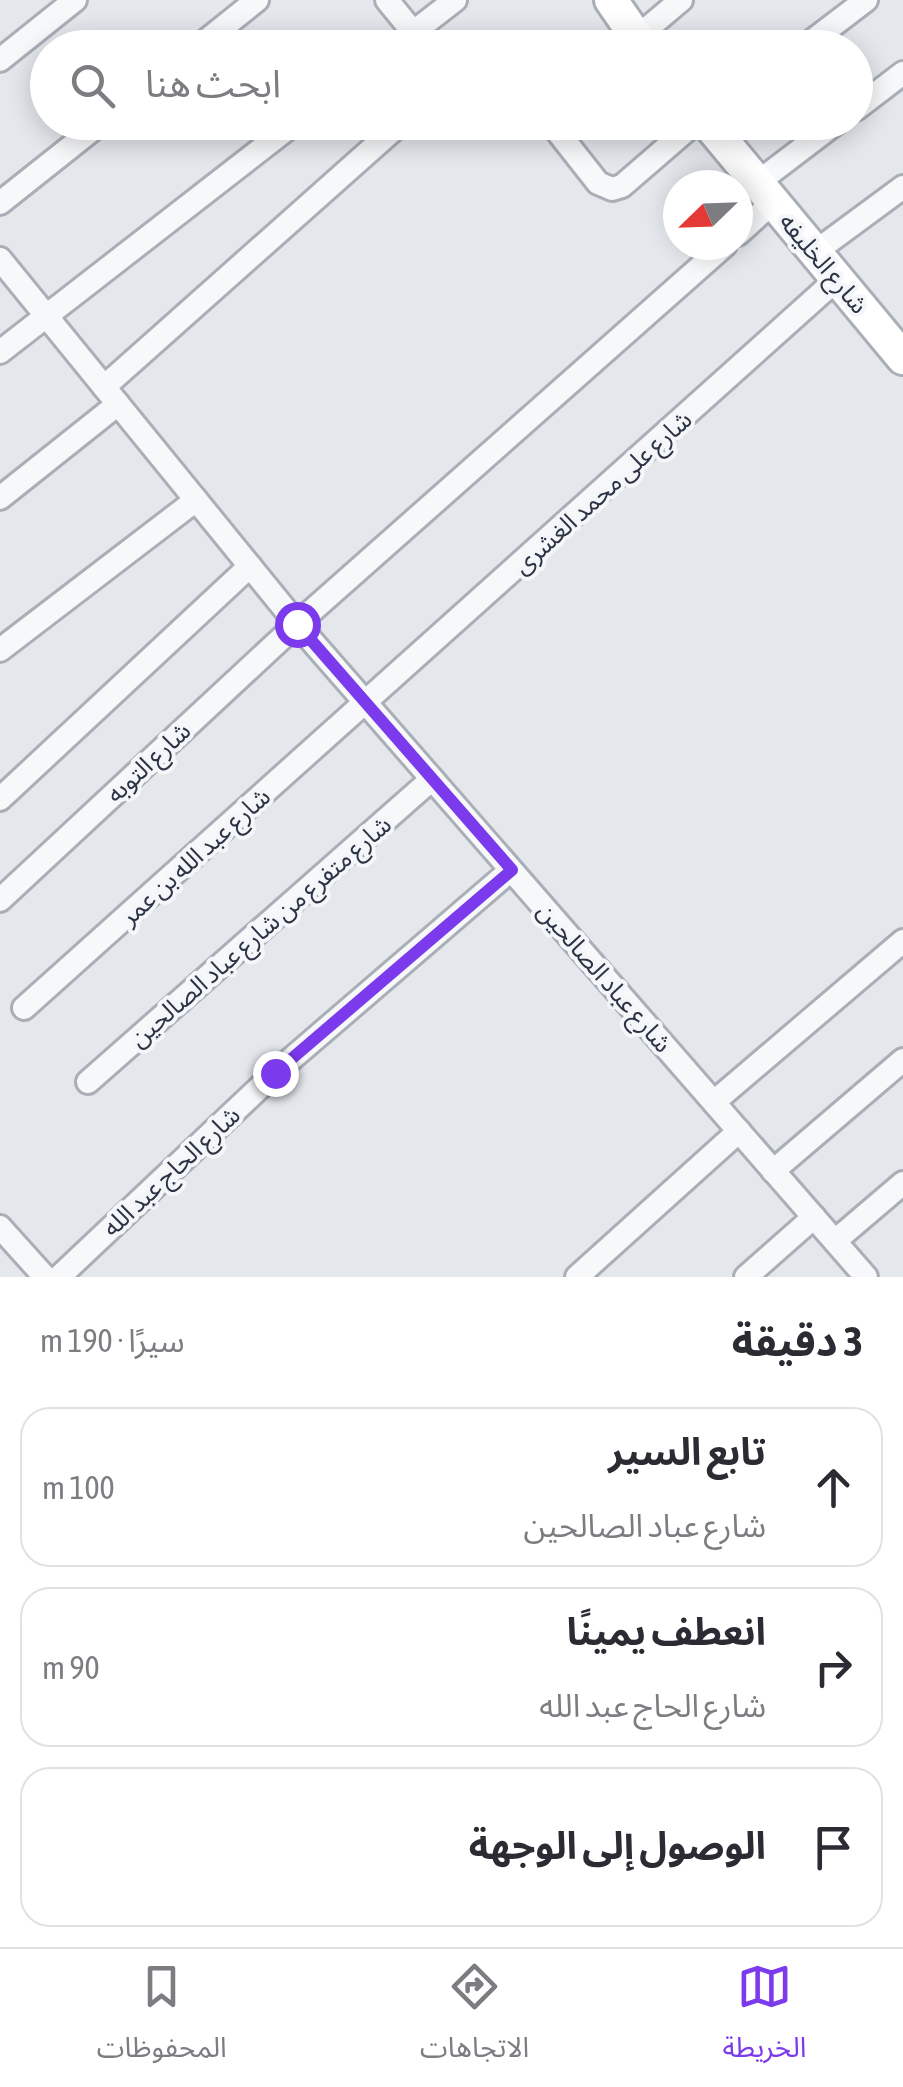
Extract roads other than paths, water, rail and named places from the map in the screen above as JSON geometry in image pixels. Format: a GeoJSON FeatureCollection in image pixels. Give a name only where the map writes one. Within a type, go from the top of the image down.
{"type":"FeatureCollection","features":[{"type":"Feature","properties":{"kind":"main road"},"geometry":{"type":"LineString","coordinates":[[611,0],[631,30]]}},
{"type":"Feature","properties":{"kind":"main road","name":"شارع الخليفه"},"geometry":{"type":"LineString","coordinates":[[722,140],[837,279],[897,340]]}},
{"type":"Feature","properties":{"kind":"street"},"geometry":{"type":"LineString","coordinates":[[38,30],[75,0]]}},
{"type":"Feature","properties":{"kind":"street"},"geometry":{"type":"LineString","coordinates":[[219,30],[256,0]]}},
{"type":"Feature","properties":{"kind":"street"},"geometry":{"type":"LineString","coordinates":[[388,0],[411,30]]}},
{"type":"Feature","properties":{"kind":"street"},"geometry":{"type":"LineString","coordinates":[[416,30],[455,0]]}},
{"type":"Feature","properties":{"kind":"street"},"geometry":{"type":"LineString","coordinates":[[652,30],[681,0]]}},
{"type":"Feature","properties":{"kind":"street"},"geometry":{"type":"LineString","coordinates":[[827,30],[866,0]]}},
{"type":"Feature","properties":{"kind":"street"},"geometry":{"type":"LineString","coordinates":[[0,60],[30,36]]}},
{"type":"Feature","properties":{"kind":"street"},"geometry":{"type":"LineString","coordinates":[[873,96],[903,73]]}},
{"type":"Feature","properties":{"kind":"street"},"geometry":{"type":"LineString","coordinates":[[0,204],[80,140]]}},
{"type":"Feature","properties":{"kind":"street"},"geometry":{"type":"LineString","coordinates":[[0,352],[273,140]]}},
{"type":"Feature","properties":{"kind":"street"},"geometry":{"type":"LineString","coordinates":[[0,498],[383,140]]}},
{"type":"Feature","properties":{"kind":"street"},"geometry":{"type":"LineString","coordinates":[[564,140],[598,183],[612,189],[622,186],[675,140]]}},
{"type":"Feature","properties":{"kind":"street"},"geometry":{"type":"LineString","coordinates":[[753,211],[765,192],[818,140]]}},
{"type":"Feature","properties":{"kind":"street"},"geometry":{"type":"LineString","coordinates":[[815,252],[903,186]]}},
{"type":"Feature","properties":{"kind":"street","name":"شارع عباد الصالحين"},"geometry":{"type":"LineString","coordinates":[[0,260],[297,624],[866,1277]]}},
{"type":"Feature","properties":{"kind":"street","name":"شارع التوبه"},"geometry":{"type":"LineString","coordinates":[[0,900],[297,624],[708,260]]}},
{"type":"Feature","properties":{"kind":"street","name":"شارع على محمد الغشرى"},"geometry":{"type":"LineString","coordinates":[[367,704],[837,279]]}},
{"type":"Feature","properties":{"kind":"street"},"geometry":{"type":"LineString","coordinates":[[0,650],[196,500]]}},
{"type":"Feature","properties":{"kind":"street"},"geometry":{"type":"LineString","coordinates":[[0,799],[250,566]]}},
{"type":"Feature","properties":{"kind":"street","name":"شارع عبد الله بن عمر"},"geometry":{"type":"LineString","coordinates":[[24,1008],[367,704]]}},
{"type":"Feature","properties":{"kind":"street","name":"شارع متفرع من شارع عباد الصالحين"},"geometry":{"type":"LineString","coordinates":[[88,1082],[432,780]]}},
{"type":"Feature","properties":{"kind":"street","name":"شارع الحاج عبد الله"},"geometry":{"type":"LineString","coordinates":[[60,1277],[275,1073],[512,870]]}},
{"type":"Feature","properties":{"kind":"street"},"geometry":{"type":"LineString","coordinates":[[714,1102],[903,942]]}},
{"type":"Feature","properties":{"kind":"street"},"geometry":{"type":"LineString","coordinates":[[774,1170],[903,1060]]}},
{"type":"Feature","properties":{"kind":"street"},"geometry":{"type":"LineString","coordinates":[[577,1277],[739,1131]]}},
{"type":"Feature","properties":{"kind":"street"},"geometry":{"type":"LineString","coordinates":[[835,1241],[903,1183]]}},
{"type":"Feature","properties":{"kind":"street"},"geometry":{"type":"LineString","coordinates":[[746,1277],[814,1217]]}},
{"type":"Feature","properties":{"kind":"street"},"geometry":{"type":"LineString","coordinates":[[0,1227],[45,1277]]}}]}
